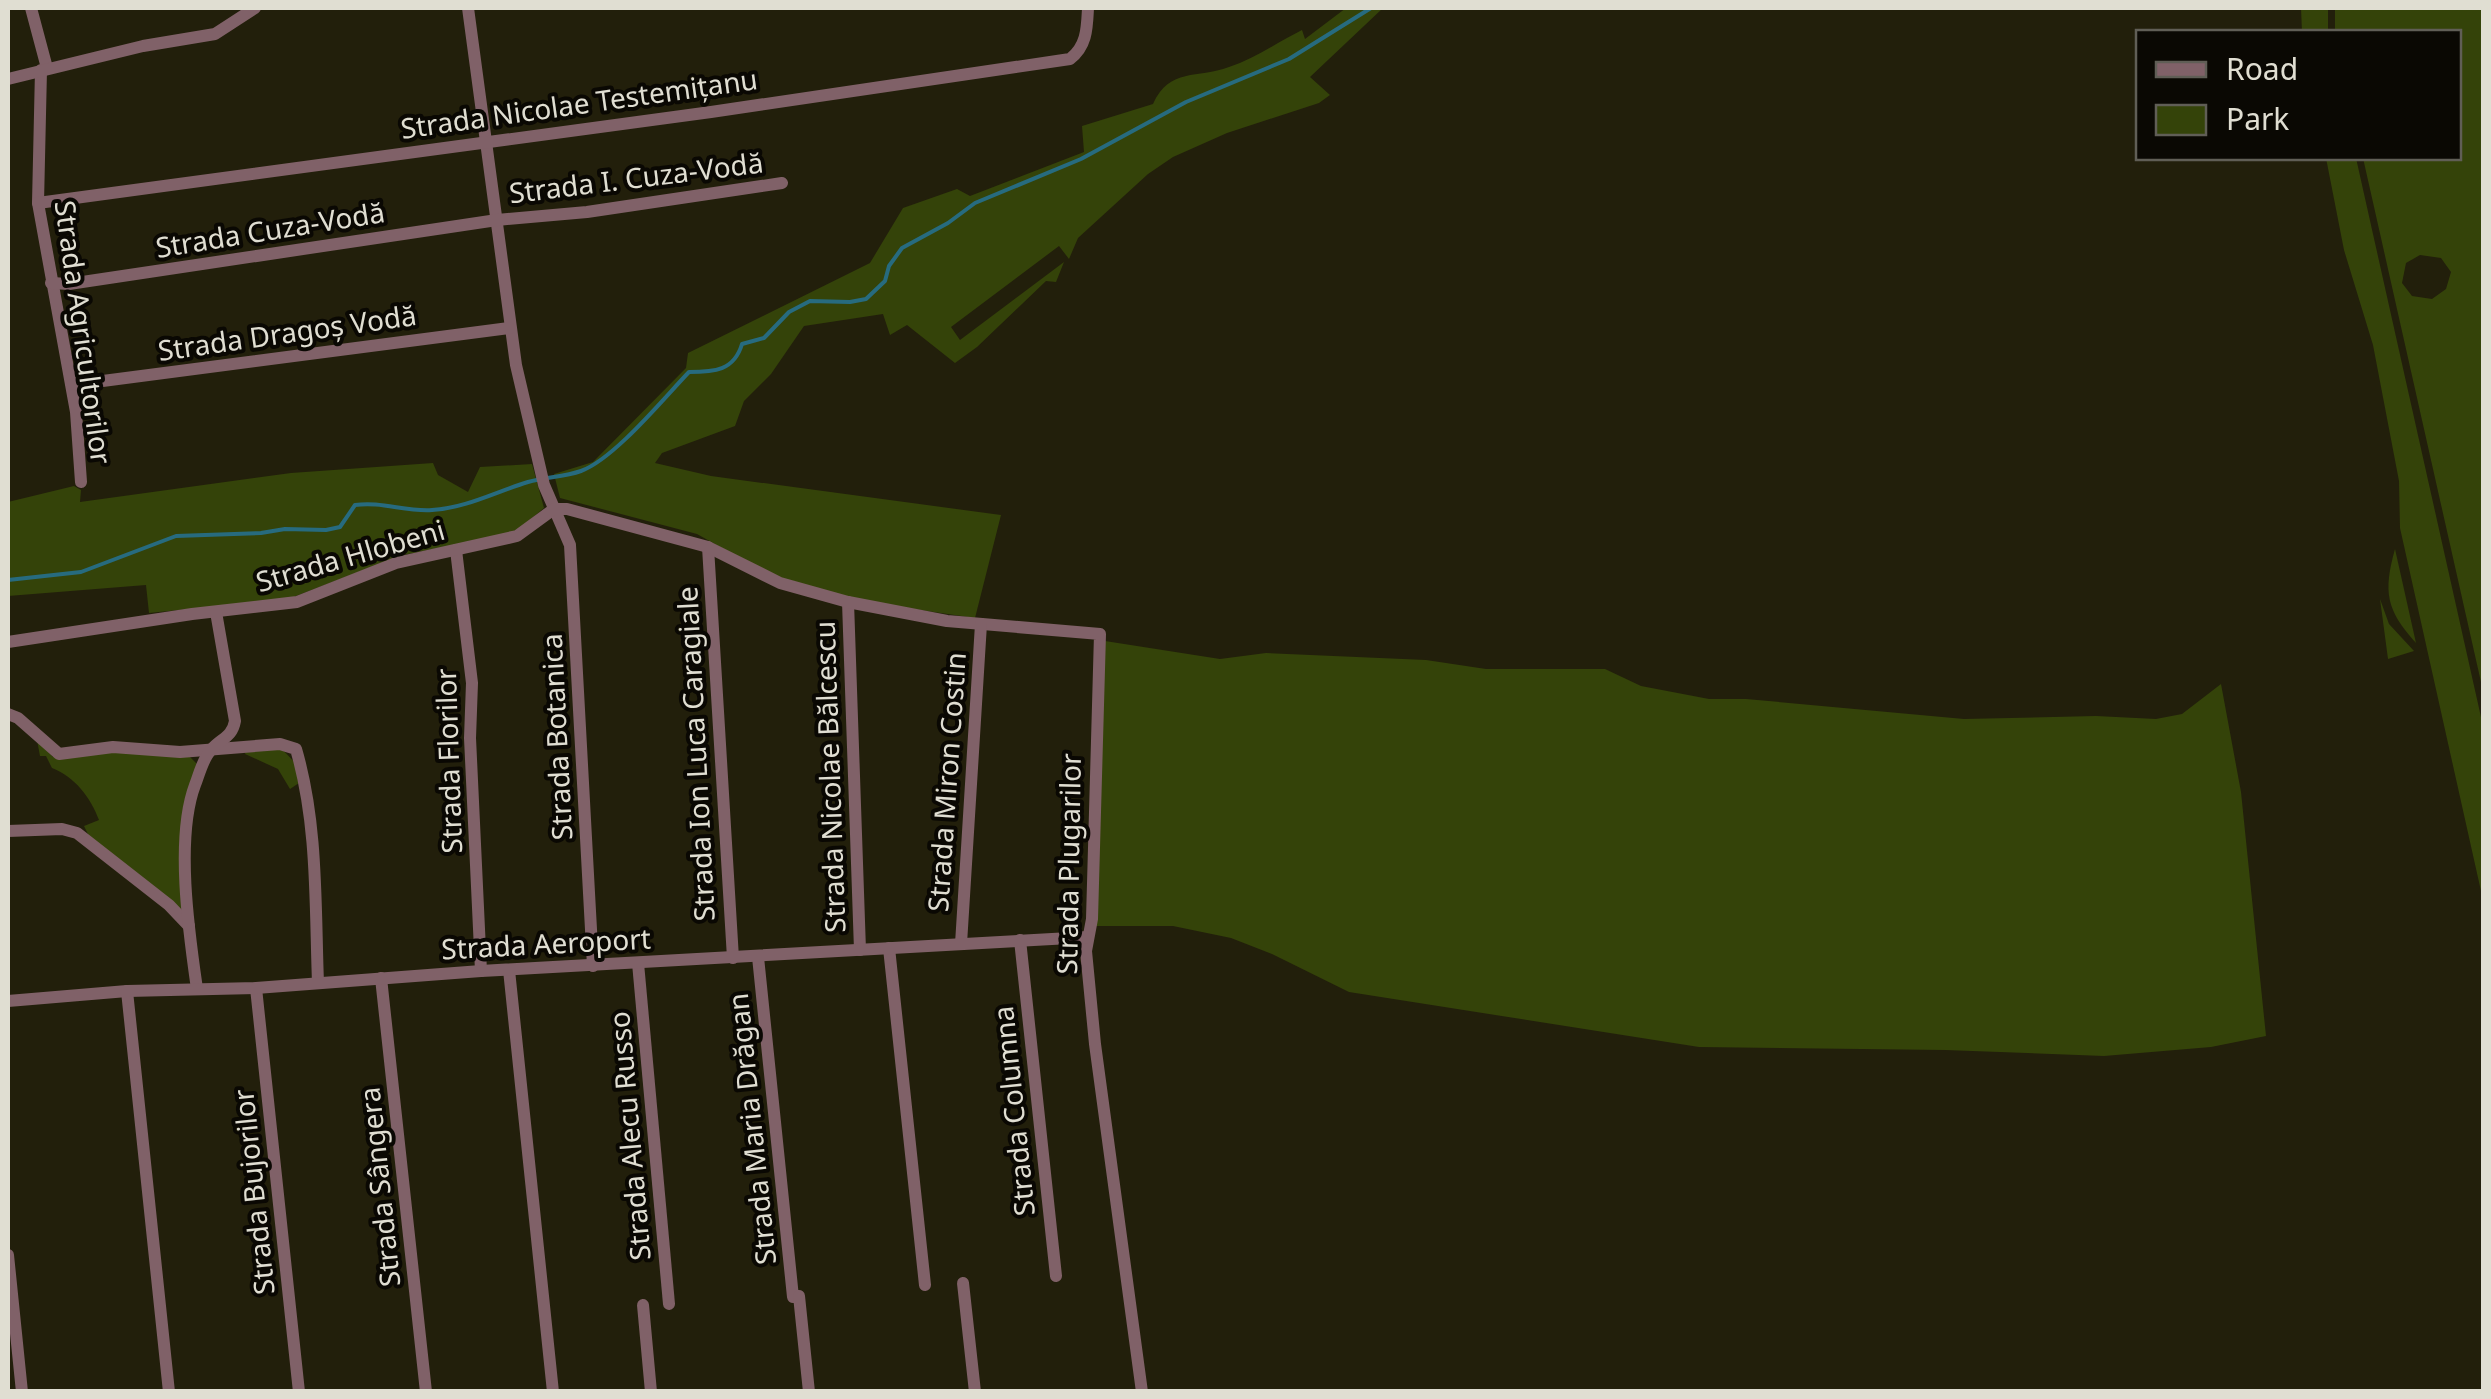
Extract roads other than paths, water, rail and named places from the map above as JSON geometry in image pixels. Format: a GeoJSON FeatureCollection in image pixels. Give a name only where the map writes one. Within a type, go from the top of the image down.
{"type":"FeatureCollection","features":[{"type":"Feature","properties":{"kind":"street","name":"Strada Agricultorilor"},"geometry":{"type":"LineString","coordinates":[[31,8],[44,69],[38,203],[50,284],[72,385],[81,482]]}},
{"type":"Feature","properties":{"kind":"street"},"geometry":{"type":"LineString","coordinates":[[8,79],[215,34],[255,8]]}},
{"type":"Feature","properties":{"kind":"street","name":"Strada Botanica"},"geometry":{"type":"LineString","coordinates":[[468,8],[488,140],[509,328],[543,478],[570,544],[593,966]]}},
{"type":"Feature","properties":{"kind":"street","name":"Strada Nicolae Testemițanu"},"geometry":{"type":"LineString","coordinates":[[38,203],[1070,59],[1080,52],[1085,40],[1088,8]]}},
{"type":"Feature","properties":{"kind":"street","name":"Strada I. Cuza-Vodă"},"geometry":{"type":"LineString","coordinates":[[497,220],[586,212],[782,184]]}},
{"type":"Feature","properties":{"kind":"street","name":"Strada Cuza-Vodă"},"geometry":{"type":"LineString","coordinates":[[50,284],[88,282],[497,220]]}},
{"type":"Feature","properties":{"kind":"street","name":"Strada Dragoș Vodă"},"geometry":{"type":"LineString","coordinates":[[72,385],[509,328]]}},
{"type":"Feature","properties":{"kind":"street"},"geometry":{"type":"LineString","coordinates":[[554,509],[708,547],[780,583],[848,602],[981,624]]}},
{"type":"Feature","properties":{"kind":"street","name":"Strada Hlobeni"},"geometry":{"type":"LineString","coordinates":[[8,642],[298,602],[396,563],[517,536],[554,509]]}},
{"type":"Feature","properties":{"kind":"street","name":"Strada Ion Luca Caragiale"},"geometry":{"type":"LineString","coordinates":[[708,547],[733,958]]}},
{"type":"Feature","properties":{"kind":"street","name":"Strada Florilor"},"geometry":{"type":"LineString","coordinates":[[456,550],[472,683],[470,738],[481,971]]}},
{"type":"Feature","properties":{"kind":"street","name":"Strada Nicolae Bălcescu"},"geometry":{"type":"LineString","coordinates":[[848,602],[860,950]]}},
{"type":"Feature","properties":{"kind":"street"},"geometry":{"type":"LineString","coordinates":[[197,989],[188,926],[188,813],[209,751],[230,735],[234,720],[216,612]]}},
{"type":"Feature","properties":{"kind":"street","name":"Strada Plugarilor"},"geometry":{"type":"LineString","coordinates":[[981,624],[1100,634],[1092,919],[1086,951],[1103,1112],[1142,1392]]}},
{"type":"Feature","properties":{"kind":"street","name":"Strada Miron Costin"},"geometry":{"type":"LineString","coordinates":[[961,944],[981,624]]}},
{"type":"Feature","properties":{"kind":"street"},"geometry":{"type":"LineString","coordinates":[[8,714],[18,718],[59,754],[113,747],[209,751],[268,744],[296,749],[313,852],[318,983]]}},
{"type":"Feature","properties":{"kind":"street"},"geometry":{"type":"LineString","coordinates":[[8,831],[78,833],[169,905],[188,926]]}},
{"type":"Feature","properties":{"kind":"street","name":"Strada Aeroport"},"geometry":{"type":"LineString","coordinates":[[8,1001],[1088,937]]}},
{"type":"Feature","properties":{"kind":"street","name":"Strada Columna"},"geometry":{"type":"LineString","coordinates":[[1020,940],[1056,1276]]}},
{"type":"Feature","properties":{"kind":"street"},"geometry":{"type":"LineString","coordinates":[[889,948],[925,1285]]}},
{"type":"Feature","properties":{"kind":"street","name":"Strada Maria Drăgan"},"geometry":{"type":"LineString","coordinates":[[758,957],[809,1392]]}},
{"type":"Feature","properties":{"kind":"street","name":"Strada Alecu Russo"},"geometry":{"type":"LineString","coordinates":[[638,963],[669,1304]]}},
{"type":"Feature","properties":{"kind":"street"},"geometry":{"type":"LineString","coordinates":[[509,970],[554,1392]]}},
{"type":"Feature","properties":{"kind":"street","name":"Strada Sângera"},"geometry":{"type":"LineString","coordinates":[[381,978],[426,1392]]}},
{"type":"Feature","properties":{"kind":"street","name":"Strada Bujorilor"},"geometry":{"type":"LineString","coordinates":[[256,988],[298,1392]]}},
{"type":"Feature","properties":{"kind":"street"},"geometry":{"type":"LineString","coordinates":[[127,991],[170,1392]]}},
{"type":"Feature","properties":{"kind":"street"},"geometry":{"type":"LineString","coordinates":[[8,1255],[22,1392]]}},
{"type":"Feature","properties":{"kind":"street"},"geometry":{"type":"LineString","coordinates":[[963,1283],[975,1392]]}},
{"type":"Feature","properties":{"kind":"street"},"geometry":{"type":"LineString","coordinates":[[643,1305],[651,1392]]}},
{"type":"Feature","properties":{"kind":"waterway"},"geometry":{"type":"LineString","coordinates":[[8,580],[81,572],[176,536],[340,527],[355,505],[445,509],[528,482],[581,471],[623,442],[689,372],[728,365],[742,344],[764,338],[789,312],[810,301],[866,299],[885,281],[889,266],[902,248],[975,203],[1081,159],[1186,102],[1289,59],[1371,8]]}}]}
